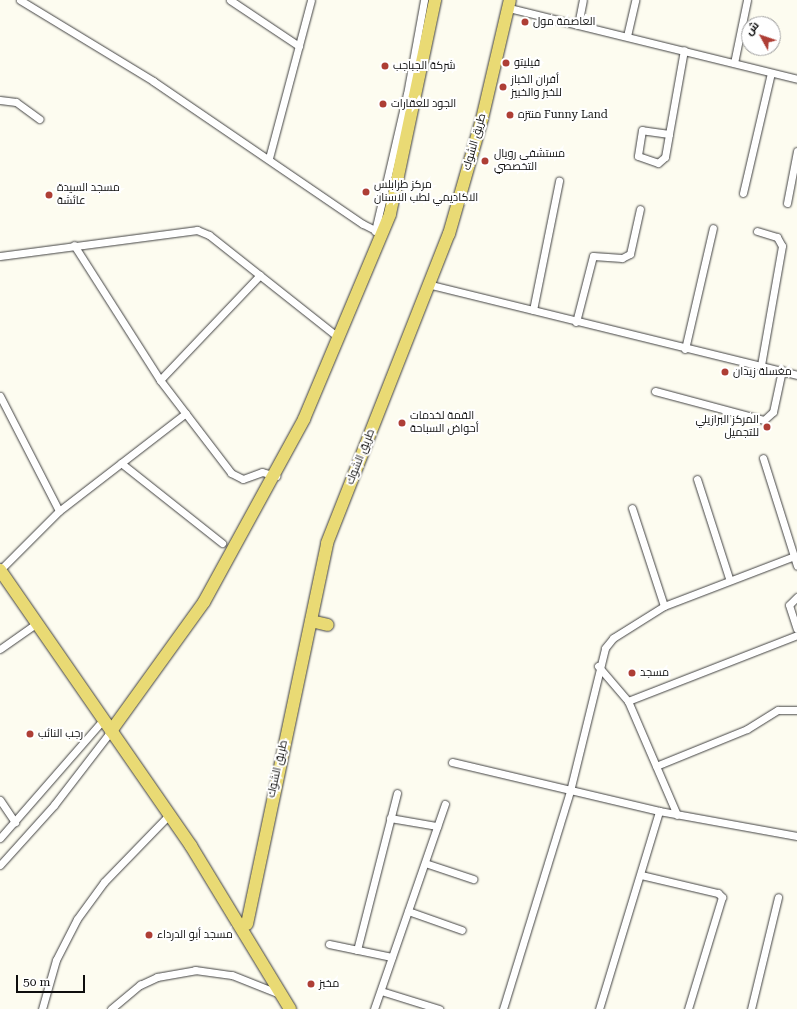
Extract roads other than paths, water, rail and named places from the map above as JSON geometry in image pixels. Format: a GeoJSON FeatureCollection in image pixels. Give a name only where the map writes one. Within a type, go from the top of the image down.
{"type":"FeatureCollection","features":[{"type":"Feature","properties":{"kind":"main road"},"geometry":{"type":"LineString","coordinates":[[111,731],[204,602],[276,476],[339,338],[379,232],[394,200],[436,0]]}},
{"type":"Feature","properties":{"kind":"main road","name":"طريق الشوك"},"geometry":{"type":"LineString","coordinates":[[244,926],[311,621],[334,525],[431,285],[460,197],[510,4]]}},
{"type":"Feature","properties":{"kind":"main road"},"geometry":{"type":"LineString","coordinates":[[0,570],[191,846],[285,988],[292,1009]]}},
{"type":"Feature","properties":{"kind":"main road"},"geometry":{"type":"LineString","coordinates":[[311,621],[328,625]]}},
{"type":"Feature","properties":{"kind":"main road"},"geometry":{"type":"LineString","coordinates":[[244,926],[281,994],[292,1009]]}},
{"type":"Feature","properties":{"kind":"street"},"geometry":{"type":"LineString","coordinates":[[20,0],[269,158],[379,232],[408,94],[424,0]]}},
{"type":"Feature","properties":{"kind":"street"},"geometry":{"type":"LineString","coordinates":[[230,0],[299,46]]}},
{"type":"Feature","properties":{"kind":"street"},"geometry":{"type":"LineString","coordinates":[[269,158],[311,0]]}},
{"type":"Feature","properties":{"kind":"street"},"geometry":{"type":"LineString","coordinates":[[578,25],[583,0]]}},
{"type":"Feature","properties":{"kind":"street"},"geometry":{"type":"LineString","coordinates":[[627,36],[635,0]]}},
{"type":"Feature","properties":{"kind":"street"},"geometry":{"type":"LineString","coordinates":[[734,63],[747,0]]}},
{"type":"Feature","properties":{"kind":"street"},"geometry":{"type":"LineString","coordinates":[[510,4],[578,25],[797,79]]}},
{"type":"Feature","properties":{"kind":"street"},"geometry":{"type":"LineString","coordinates":[[669,134],[642,130],[638,156],[662,161],[669,134],[684,50]]}},
{"type":"Feature","properties":{"kind":"street"},"geometry":{"type":"LineString","coordinates":[[743,193],[771,73]]}},
{"type":"Feature","properties":{"kind":"street"},"geometry":{"type":"LineString","coordinates":[[0,100],[16,102],[39,119]]}},
{"type":"Feature","properties":{"kind":"street"},"geometry":{"type":"LineString","coordinates":[[787,203],[797,151]]}},
{"type":"Feature","properties":{"kind":"street"},"geometry":{"type":"LineString","coordinates":[[533,310],[559,181]]}},
{"type":"Feature","properties":{"kind":"street"},"geometry":{"type":"LineString","coordinates":[[576,322],[593,256],[622,258],[630,254],[640,209]]}},
{"type":"Feature","properties":{"kind":"street"},"geometry":{"type":"LineString","coordinates":[[685,349],[713,228]]}},
{"type":"Feature","properties":{"kind":"street"},"geometry":{"type":"LineString","coordinates":[[0,256],[74,245],[197,230],[260,275],[339,338]]}},
{"type":"Feature","properties":{"kind":"street"},"geometry":{"type":"LineString","coordinates":[[757,231],[777,237],[782,246],[761,365]]}},
{"type":"Feature","properties":{"kind":"street"},"geometry":{"type":"LineString","coordinates":[[74,245],[160,380],[233,476],[243,479],[262,472],[276,476]]}},
{"type":"Feature","properties":{"kind":"street"},"geometry":{"type":"LineString","coordinates":[[160,380],[260,275]]}},
{"type":"Feature","properties":{"kind":"street"},"geometry":{"type":"LineString","coordinates":[[431,285],[685,349],[761,365],[797,375]]}},
{"type":"Feature","properties":{"kind":"street"},"geometry":{"type":"LineString","coordinates":[[655,391],[764,420],[773,412],[782,370]]}},
{"type":"Feature","properties":{"kind":"street"},"geometry":{"type":"LineString","coordinates":[[0,396],[59,511]]}},
{"type":"Feature","properties":{"kind":"street"},"geometry":{"type":"LineString","coordinates":[[0,570],[59,511],[186,413]]}},
{"type":"Feature","properties":{"kind":"street"},"geometry":{"type":"LineString","coordinates":[[763,458],[797,566]]}},
{"type":"Feature","properties":{"kind":"street"},"geometry":{"type":"LineString","coordinates":[[121,463],[222,542]]}},
{"type":"Feature","properties":{"kind":"street"},"geometry":{"type":"LineString","coordinates":[[697,479],[729,578]]}},
{"type":"Feature","properties":{"kind":"street"},"geometry":{"type":"LineString","coordinates":[[632,508],[664,606]]}},
{"type":"Feature","properties":{"kind":"street"},"geometry":{"type":"LineString","coordinates":[[504,1009],[570,791],[598,666],[613,638],[664,606],[729,578],[794,556]]}},
{"type":"Feature","properties":{"kind":"street"},"geometry":{"type":"LineString","coordinates":[[797,597],[789,605],[797,630]]}},
{"type":"Feature","properties":{"kind":"street"},"geometry":{"type":"LineString","coordinates":[[0,649],[37,623]]}},
{"type":"Feature","properties":{"kind":"street"},"geometry":{"type":"LineString","coordinates":[[628,701],[797,635]]}},
{"type":"Feature","properties":{"kind":"street"},"geometry":{"type":"LineString","coordinates":[[598,666],[628,701],[677,815]]}},
{"type":"Feature","properties":{"kind":"street"},"geometry":{"type":"LineString","coordinates":[[656,766],[747,729],[778,710],[797,710]]}},
{"type":"Feature","properties":{"kind":"street"},"geometry":{"type":"LineString","coordinates":[[0,838],[103,720]]}},
{"type":"Feature","properties":{"kind":"street"},"geometry":{"type":"LineString","coordinates":[[0,865],[54,806],[111,731]]}},
{"type":"Feature","properties":{"kind":"street"},"geometry":{"type":"LineString","coordinates":[[452,762],[677,815],[797,836]]}},
{"type":"Feature","properties":{"kind":"street"},"geometry":{"type":"LineString","coordinates":[[356,950],[397,793]]}},
{"type":"Feature","properties":{"kind":"street"},"geometry":{"type":"LineString","coordinates":[[0,800],[15,822]]}},
{"type":"Feature","properties":{"kind":"street"},"geometry":{"type":"LineString","coordinates":[[374,1009],[445,804]]}},
{"type":"Feature","properties":{"kind":"street"},"geometry":{"type":"LineString","coordinates":[[599,1009],[641,875],[659,811]]}},
{"type":"Feature","properties":{"kind":"street"},"geometry":{"type":"LineString","coordinates":[[42,1009],[56,960],[77,919],[104,882],[170,815]]}},
{"type":"Feature","properties":{"kind":"street"},"geometry":{"type":"LineString","coordinates":[[390,818],[437,826]]}},
{"type":"Feature","properties":{"kind":"street"},"geometry":{"type":"LineString","coordinates":[[425,863],[474,879]]}},
{"type":"Feature","properties":{"kind":"street"},"geometry":{"type":"LineString","coordinates":[[641,875],[718,893],[722,897],[688,1009]]}},
{"type":"Feature","properties":{"kind":"street"},"geometry":{"type":"LineString","coordinates":[[751,1009],[778,897]]}},
{"type":"Feature","properties":{"kind":"street"},"geometry":{"type":"LineString","coordinates":[[408,912],[462,930]]}},
{"type":"Feature","properties":{"kind":"street"},"geometry":{"type":"LineString","coordinates":[[329,944],[392,957]]}},
{"type":"Feature","properties":{"kind":"street"},"geometry":{"type":"LineString","coordinates":[[112,1009],[129,993],[157,977],[195,970],[232,975],[281,994]]}},
{"type":"Feature","properties":{"kind":"street"},"geometry":{"type":"LineString","coordinates":[[381,991],[439,1009]]}},
{"type":"Feature","properties":{"kind":"place","name":"العاصمة مول"},"geometry":{"type":"Point","coordinates":[525,22]}},
{"type":"Feature","properties":{"kind":"place","name":"فيليتو"},"geometry":{"type":"Point","coordinates":[506,63]}},
{"type":"Feature","properties":{"kind":"place","name":"شركة الجباجب"},"geometry":{"type":"Point","coordinates":[385,66]}},
{"type":"Feature","properties":{"kind":"place","name":"أفران الخباز للخبز والخبيز"},"geometry":{"type":"Point","coordinates":[503,87]}},
{"type":"Feature","properties":{"kind":"place","name":"الجود للعقارات"},"geometry":{"type":"Point","coordinates":[383,104]}},
{"type":"Feature","properties":{"kind":"place","name":"منتزه Funny Land"},"geometry":{"type":"Point","coordinates":[510,115]}},
{"type":"Feature","properties":{"kind":"place","name":"مستشفى رويال التخصصي"},"geometry":{"type":"Point","coordinates":[485,161]}},
{"type":"Feature","properties":{"kind":"place","name":"مركز طرابلس الاكاديمي لطب الاسنان"},"geometry":{"type":"Point","coordinates":[366,192]}},
{"type":"Feature","properties":{"kind":"place","name":"مسجد السيدة عائشة"},"geometry":{"type":"Point","coordinates":[49,195]}},
{"type":"Feature","properties":{"kind":"place","name":"مغسلة زيدان"},"geometry":{"type":"Point","coordinates":[725,372]}},
{"type":"Feature","properties":{"kind":"place","name":"القمة لخدمات أحواض السباحة"},"geometry":{"type":"Point","coordinates":[402,423]}},
{"type":"Feature","properties":{"kind":"place","name":"المركز البرازيلي للتجميل"},"geometry":{"type":"Point","coordinates":[767,427]}},
{"type":"Feature","properties":{"kind":"place","name":"مسجد"},"geometry":{"type":"Point","coordinates":[632,673]}},
{"type":"Feature","properties":{"kind":"place","name":"رجب النائب"},"geometry":{"type":"Point","coordinates":[30,734]}},
{"type":"Feature","properties":{"kind":"place","name":"مسجد أبو الدرداء"},"geometry":{"type":"Point","coordinates":[149,935]}},
{"type":"Feature","properties":{"kind":"place","name":"مخبز"},"geometry":{"type":"Point","coordinates":[311,984]}}]}
